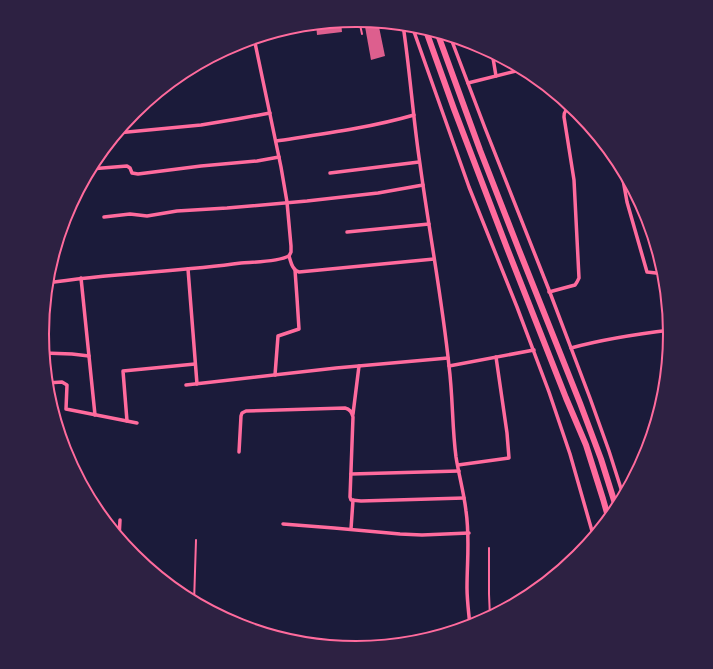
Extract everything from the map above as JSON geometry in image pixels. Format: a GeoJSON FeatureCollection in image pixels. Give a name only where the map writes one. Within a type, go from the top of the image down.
{"type":"FeatureCollection","features":[{"type":"Feature","properties":{"kind":"highway"},"geometry":{"type":"LineString","coordinates":[[427,35],[507,248],[586,445],[607,512]]}},
{"type":"Feature","properties":{"kind":"highway"},"geometry":{"type":"LineString","coordinates":[[439,38],[494,186],[602,459],[614,501]]}},
{"type":"Feature","properties":{"kind":"street"},"geometry":{"type":"LineString","coordinates":[[403,31],[419,162],[448,358],[453,408],[453,426],[468,533],[467,588],[469,621]]}},
{"type":"Feature","properties":{"kind":"street"},"geometry":{"type":"LineString","coordinates":[[414,33],[469,187],[534,350],[560,425],[592,532]]}},
{"type":"Feature","properties":{"kind":"street"},"geometry":{"type":"LineString","coordinates":[[452,42],[600,423],[622,490]]}},
{"type":"Feature","properties":{"kind":"street"},"geometry":{"type":"LineString","coordinates":[[255,44],[276,141],[287,202],[291,246],[289,256],[295,270],[297,298],[298,329],[278,336],[275,375]]}},
{"type":"Feature","properties":{"kind":"street"},"geometry":{"type":"LineString","coordinates":[[493,59],[496,76]]}},
{"type":"Feature","properties":{"kind":"street"},"geometry":{"type":"LineString","coordinates":[[468,83],[515,71]]}},
{"type":"Feature","properties":{"kind":"street"},"geometry":{"type":"LineString","coordinates":[[549,292],[575,285],[579,278],[574,180],[564,117],[564,112],[566,110]]}},
{"type":"Feature","properties":{"kind":"street"},"geometry":{"type":"LineString","coordinates":[[125,132],[201,125],[237,120],[270,113]]}},
{"type":"Feature","properties":{"kind":"street"},"geometry":{"type":"LineString","coordinates":[[276,141],[353,129],[402,119],[414,115]]}},
{"type":"Feature","properties":{"kind":"street"},"geometry":{"type":"LineString","coordinates":[[98,168],[127,166],[130,168],[132,173],[138,174],[257,161],[279,157]]}},
{"type":"Feature","properties":{"kind":"street"},"geometry":{"type":"LineString","coordinates":[[330,173],[419,162]]}},
{"type":"Feature","properties":{"kind":"street"},"geometry":{"type":"LineString","coordinates":[[623,182],[627,202],[647,272],[658,273]]}},
{"type":"Feature","properties":{"kind":"street"},"geometry":{"type":"LineString","coordinates":[[104,217],[130,214],[147,216],[177,211],[355,196],[423,185]]}},
{"type":"Feature","properties":{"kind":"street"},"geometry":{"type":"LineString","coordinates":[[347,232],[429,224]]}},
{"type":"Feature","properties":{"kind":"street"},"geometry":{"type":"LineString","coordinates":[[54,282],[81,278],[188,269],[279,259],[289,256]]}},
{"type":"Feature","properties":{"kind":"street"},"geometry":{"type":"LineString","coordinates":[[295,270],[299,272],[434,259]]}},
{"type":"Feature","properties":{"kind":"street"},"geometry":{"type":"LineString","coordinates":[[188,269],[197,384]]}},
{"type":"Feature","properties":{"kind":"street"},"geometry":{"type":"LineString","coordinates":[[81,278],[95,415]]}},
{"type":"Feature","properties":{"kind":"street"},"geometry":{"type":"LineString","coordinates":[[571,348],[596,341],[664,331]]}},
{"type":"Feature","properties":{"kind":"street"},"geometry":{"type":"LineString","coordinates":[[449,366],[534,350]]}},
{"type":"Feature","properties":{"kind":"street"},"geometry":{"type":"LineString","coordinates":[[50,353],[89,356]]}},
{"type":"Feature","properties":{"kind":"street"},"geometry":{"type":"LineString","coordinates":[[458,465],[509,458],[507,433],[496,357]]}},
{"type":"Feature","properties":{"kind":"street"},"geometry":{"type":"LineString","coordinates":[[186,385],[448,358]]}},
{"type":"Feature","properties":{"kind":"street"},"geometry":{"type":"LineString","coordinates":[[127,421],[123,371],[195,364]]}},
{"type":"Feature","properties":{"kind":"street"},"geometry":{"type":"LineString","coordinates":[[351,529],[353,500],[350,498],[353,417],[359,366]]}},
{"type":"Feature","properties":{"kind":"street"},"geometry":{"type":"LineString","coordinates":[[53,383],[62,382],[67,385],[66,409],[137,423]]}},
{"type":"Feature","properties":{"kind":"street"},"geometry":{"type":"LineString","coordinates":[[239,452],[241,416],[242,413],[246,411],[340,407],[350,410],[353,417]]}},
{"type":"Feature","properties":{"kind":"street"},"geometry":{"type":"LineString","coordinates":[[351,474],[459,471]]}},
{"type":"Feature","properties":{"kind":"street"},"geometry":{"type":"LineString","coordinates":[[353,500],[464,498]]}},
{"type":"Feature","properties":{"kind":"street"},"geometry":{"type":"LineString","coordinates":[[119,530],[120,520]]}},
{"type":"Feature","properties":{"kind":"street"},"geometry":{"type":"LineString","coordinates":[[283,524],[400,534],[434,535],[468,533]]}},
{"type":"Feature","properties":{"kind":"lane"},"geometry":{"type":"LineString","coordinates":[[361,27],[362,34]]}},
{"type":"Feature","properties":{"kind":"lane"},"geometry":{"type":"LineString","coordinates":[[194,595],[196,540]]}},
{"type":"Feature","properties":{"kind":"lane"},"geometry":{"type":"LineString","coordinates":[[489,548],[490,612]]}},
{"type":"Feature","properties":{"kind":"building"},"geometry":{"type":"Polygon","coordinates":[[[365,27],[379,28],[385,56],[371,60],[365,27]]]}},
{"type":"Feature","properties":{"kind":"building"},"geometry":{"type":"Polygon","coordinates":[[[342,28],[342,32],[317,35],[317,30],[342,28]]]}}]}
